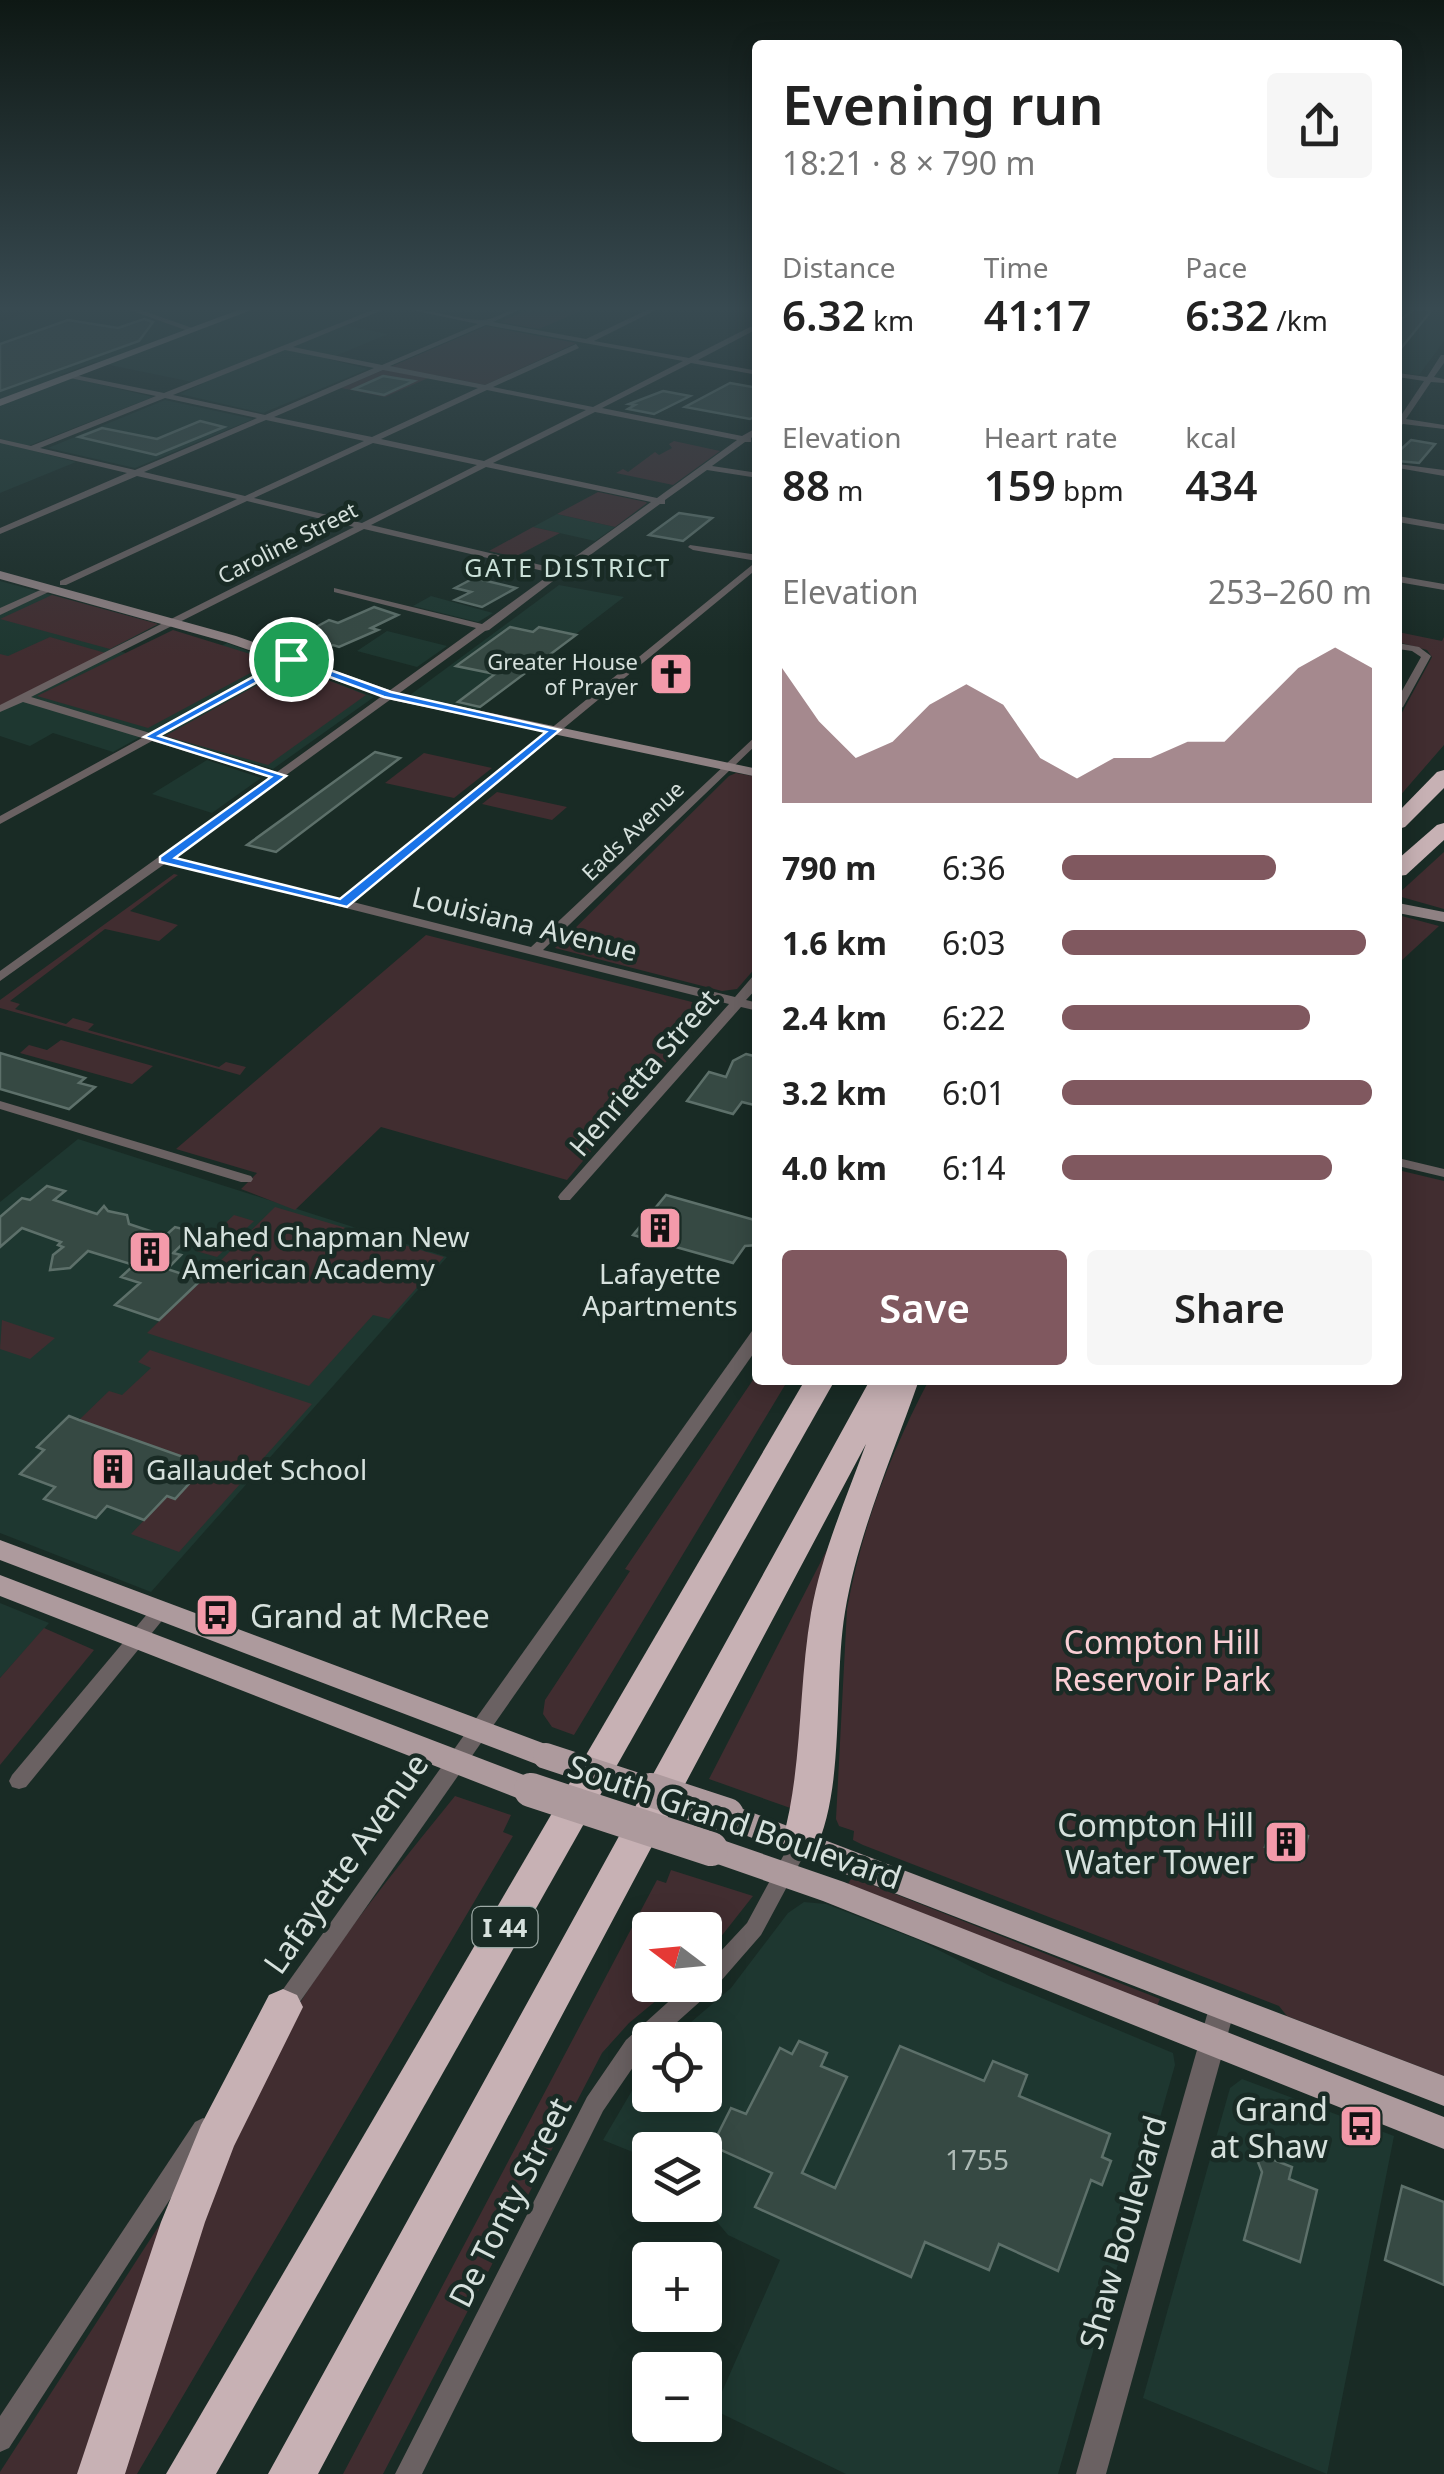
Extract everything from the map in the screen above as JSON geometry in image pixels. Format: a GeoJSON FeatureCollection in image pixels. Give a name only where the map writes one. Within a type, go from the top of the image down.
{"type":"FeatureCollection","features":[{"type":"Feature","properties":{"kind":"highway"},"geometry":{"type":"LineString","coordinates":[[1402,819],[1444,776]]}},
{"type":"Feature","properties":{"kind":"highway"},"geometry":{"type":"LineString","coordinates":[[1402,866],[1444,828]]}},
{"type":"Feature","properties":{"kind":"highway","name":"I 44"},"geometry":{"type":"LineString","coordinates":[[190,2474],[817,1385]]}},
{"type":"Feature","properties":{"kind":"highway","name":"I 44"},"geometry":{"type":"LineString","coordinates":[[292,2474],[881,1385]]}},
{"type":"Feature","properties":{"kind":"highway"},"geometry":{"type":"LineString","coordinates":[[801,1842],[809,1818],[828,1612],[848,1534],[902,1385]]}},
{"type":"Feature","properties":{"kind":"highway"},"geometry":{"type":"LineString","coordinates":[[101,2474],[183,2222],[216,2139],[283,2006]]}},
{"type":"Feature","properties":{"kind":"main road"},"geometry":{"type":"LineString","coordinates":[[0,575],[56,586],[173,622],[392,696],[752,771]]}},
{"type":"Feature","properties":{"kind":"main road"},"geometry":{"type":"LineString","coordinates":[[1404,909],[1444,918]]}},
{"type":"Feature","properties":{"kind":"main road","name":"South Grand Boulevard"},"geometry":{"type":"LineString","coordinates":[[0,1550],[477,1733],[801,1842],[1444,2091]]}},
{"type":"Feature","properties":{"kind":"main road","name":"South Grand Boulevard"},"geometry":{"type":"LineString","coordinates":[[0,1585],[455,1764],[786,1874],[1444,2133]]}},
{"type":"Feature","properties":{"kind":"street"},"geometry":{"type":"LineString","coordinates":[[33,448],[93,424]]}},
{"type":"Feature","properties":{"kind":"street"},"geometry":{"type":"LineString","coordinates":[[0,531],[248,424]]}},
{"type":"Feature","properties":{"kind":"street"},"geometry":{"type":"LineString","coordinates":[[300,424],[662,502]]}},
{"type":"Feature","properties":{"kind":"street"},"geometry":{"type":"LineString","coordinates":[[0,612],[406,424]]}},
{"type":"Feature","properties":{"kind":"street","name":"Caroline Street"},"geometry":{"type":"LineString","coordinates":[[0,709],[567,424]]}},
{"type":"Feature","properties":{"kind":"street"},"geometry":{"type":"LineString","coordinates":[[673,424],[751,439]]}},
{"type":"Feature","properties":{"kind":"street"},"geometry":{"type":"LineString","coordinates":[[1415,424],[1444,427]]}},
{"type":"Feature","properties":{"kind":"street"},"geometry":{"type":"LineString","coordinates":[[0,978],[751,439]]}},
{"type":"Feature","properties":{"kind":"street"},"geometry":{"type":"LineString","coordinates":[[0,440],[563,573]]}},
{"type":"Feature","properties":{"kind":"street"},"geometry":{"type":"LineString","coordinates":[[1402,467],[1444,473]]}},
{"type":"Feature","properties":{"kind":"street"},"geometry":{"type":"LineString","coordinates":[[708,468],[752,475]]}},
{"type":"Feature","properties":{"kind":"street"},"geometry":{"type":"LineString","coordinates":[[1402,521],[1444,527]]}},
{"type":"Feature","properties":{"kind":"street"},"geometry":{"type":"LineString","coordinates":[[693,547],[752,560]]}},
{"type":"Feature","properties":{"kind":"street"},"geometry":{"type":"LineString","coordinates":[[343,904],[752,566]]}},
{"type":"Feature","properties":{"kind":"street"},"geometry":{"type":"LineString","coordinates":[[1402,580],[1444,587]]}},
{"type":"Feature","properties":{"kind":"street"},"geometry":{"type":"LineString","coordinates":[[337,590],[486,628]]}},
{"type":"Feature","properties":{"kind":"street"},"geometry":{"type":"LineString","coordinates":[[1402,647],[1426,656],[1402,700]]}},
{"type":"Feature","properties":{"kind":"street"},"geometry":{"type":"LineString","coordinates":[[0,822],[291,659]]}},
{"type":"Feature","properties":{"kind":"street"},"geometry":{"type":"LineString","coordinates":[[22,698],[280,776]]}},
{"type":"Feature","properties":{"kind":"street","name":"Eads Avenue"},"geometry":{"type":"LineString","coordinates":[[534,952],[752,743]]}},
{"type":"Feature","properties":{"kind":"street","name":"Louisiana Avenue"},"geometry":{"type":"LineString","coordinates":[[164,859],[752,1006]]}},
{"type":"Feature","properties":{"kind":"street","name":"Henrietta Street"},"geometry":{"type":"LineString","coordinates":[[566,1197],[752,986]]}},
{"type":"Feature","properties":{"kind":"street"},"geometry":{"type":"LineString","coordinates":[[0,1105],[246,1180]]}},
{"type":"Feature","properties":{"kind":"street"},"geometry":{"type":"LineString","coordinates":[[1402,1163],[1444,1173]]}},
{"type":"Feature","properties":{"kind":"street","name":"Lafayette Avenue"},"geometry":{"type":"LineString","coordinates":[[0,2439],[283,2006],[752,1343]]}},
{"type":"Feature","properties":{"kind":"street"},"geometry":{"type":"LineString","coordinates":[[19,1781],[158,1612]]}},
{"type":"Feature","properties":{"kind":"street","name":"De Tonty Street"},"geometry":{"type":"LineString","coordinates":[[722,1964],[754,1929],[801,1842]]}},
{"type":"Feature","properties":{"kind":"street","name":"De Tonty Street"},"geometry":{"type":"LineString","coordinates":[[408,2474],[595,2104],[634,2047],[684,2002]]}},
{"type":"Feature","properties":{"kind":"street","name":"Shaw Boulevard"},"geometry":{"type":"LineString","coordinates":[[1091,2474],[1222,2008]]}},
{"type":"Feature","properties":{"kind":"shaded area"},"geometry":{"type":"Polygon","coordinates":[[[0,424],[83,424],[23,448],[76,462],[0,493],[0,424]]]}},
{"type":"Feature","properties":{"kind":"shaded area"},"geometry":{"type":"Polygon","coordinates":[[[105,424],[240,424],[135,468],[48,448],[105,424]]]}},
{"type":"Feature","properties":{"kind":"shaded area"},"geometry":{"type":"Polygon","coordinates":[[[557,514],[615,527],[595,541],[533,527],[557,514]]]}},
{"type":"Feature","properties":{"kind":"shaded area"},"geometry":{"type":"Polygon","coordinates":[[[0,581],[158,624],[112,649],[177,668],[227,643],[374,697],[273,769],[149,732],[113,752],[53,733],[30,746],[0,736],[0,581]]]}},
{"type":"Feature","properties":{"kind":"shaded area"},"geometry":{"type":"Polygon","coordinates":[[[559,585],[624,597],[477,710],[410,695],[559,585]]]}},
{"type":"Feature","properties":{"kind":"shaded area"},"geometry":{"type":"Polygon","coordinates":[[[431,596],[493,613],[478,622],[413,606],[431,596]]]}},
{"type":"Feature","properties":{"kind":"shaded area"},"geometry":{"type":"Polygon","coordinates":[[[387,631],[447,646],[417,667],[357,651],[387,631]]]}},
{"type":"Feature","properties":{"kind":"shaded area"},"geometry":{"type":"Polygon","coordinates":[[[207,760],[261,778],[212,813],[152,794],[207,760]]]}},
{"type":"Feature","properties":{"kind":"shaded area"},"geometry":{"type":"Polygon","coordinates":[[[78,1139],[447,1257],[151,1592],[0,1533],[0,1202],[78,1139]]]}},
{"type":"Feature","properties":{"kind":"shaded area"},"geometry":{"type":"Polygon","coordinates":[[[0,1603],[49,1623],[0,1678],[0,1603]]]}},
{"type":"Feature","properties":{"kind":"shaded area"},"geometry":{"type":"Polygon","coordinates":[[[804,1902],[826,1904],[921,1941],[989,1976],[1173,2053],[1175,2065],[1058,2474],[846,2474],[722,2414],[722,2392],[780,2260],[728,2235],[717,2222],[722,2222],[722,2132],[632,2132],[632,2152],[603,2140],[632,2091],[632,2112],[722,2112],[722,2022],[691,2022],[715,2002],[722,2002],[722,1996],[788,1913],[804,1902]]]}},
{"type":"Feature","properties":{"kind":"shaded area"},"geometry":{"type":"Polygon","coordinates":[[[1242,2079],[1394,2136],[1327,2474],[1143,2398],[1230,2088],[1242,2079]]]}},
{"type":"Feature","properties":{"kind":"green space"},"geometry":{"type":"Polygon","coordinates":[[[674,441],[720,451],[673,485],[616,473],[623,469],[628,472],[655,452],[659,455],[672,448],[669,444],[674,441]]]}},
{"type":"Feature","properties":{"kind":"green space"},"geometry":{"type":"Polygon","coordinates":[[[598,492],[647,503],[615,527],[557,514],[598,492]]]}},
{"type":"Feature","properties":{"kind":"green space"},"geometry":{"type":"Polygon","coordinates":[[[533,527],[560,533],[515,557],[489,551],[533,527]]]}},
{"type":"Feature","properties":{"kind":"green space"},"geometry":{"type":"Polygon","coordinates":[[[52,595],[158,624],[110,649],[0,619],[52,595]]]}},
{"type":"Feature","properties":{"kind":"green space"},"geometry":{"type":"Polygon","coordinates":[[[173,630],[273,661],[148,728],[37,696],[173,630]]]}},
{"type":"Feature","properties":{"kind":"green space"},"geometry":{"type":"Polygon","coordinates":[[[1402,633],[1442,641],[1444,637],[1444,745],[1402,793],[1402,713],[1432,657],[1427,650],[1402,643],[1402,633]]]}},
{"type":"Feature","properties":{"kind":"green space"},"geometry":{"type":"Polygon","coordinates":[[[50,637],[109,654],[0,706],[0,654],[8,656],[50,637]]]}},
{"type":"Feature","properties":{"kind":"green space"},"geometry":{"type":"Polygon","coordinates":[[[292,666],[366,695],[268,765],[165,736],[292,666]]]}},
{"type":"Feature","properties":{"kind":"green space"},"geometry":{"type":"Polygon","coordinates":[[[424,753],[492,768],[454,798],[385,783],[424,753]]]}},
{"type":"Feature","properties":{"kind":"green space"},"geometry":{"type":"Polygon","coordinates":[[[729,776],[752,776],[752,972],[737,989],[722,991],[555,948],[729,776]]]}},
{"type":"Feature","properties":{"kind":"green space"},"geometry":{"type":"Polygon","coordinates":[[[497,792],[567,807],[552,820],[482,804],[497,792]]]}},
{"type":"Feature","properties":{"kind":"green space"},"geometry":{"type":"Polygon","coordinates":[[[1444,852],[1444,909],[1402,897],[1402,890],[1444,852]]]}},
{"type":"Feature","properties":{"kind":"green space"},"geometry":{"type":"Polygon","coordinates":[[[174,874],[178,875],[130,911],[178,925],[159,941],[105,929],[10,1001],[20,1004],[15,1009],[66,1024],[73,1018],[94,1024],[88,1030],[219,1067],[226,1062],[246,1067],[240,1075],[0,1008],[0,1000],[174,874]]]}},
{"type":"Feature","properties":{"kind":"green space"},"geometry":{"type":"Polygon","coordinates":[[[1402,916],[1439,926],[1402,960],[1402,916]]]}},
{"type":"Feature","properties":{"kind":"green space"},"geometry":{"type":"Polygon","coordinates":[[[426,935],[712,1007],[567,1180],[381,1127],[295,1210],[241,1189],[257,1173],[176,1149],[426,935]]]}},
{"type":"Feature","properties":{"kind":"green space"},"geometry":{"type":"Polygon","coordinates":[[[61,1040],[153,1066],[132,1084],[20,1053],[29,1045],[47,1050],[61,1040]]]}},
{"type":"Feature","properties":{"kind":"green space","name":"Compton Hill Reservoir Park"},"geometry":{"type":"Polygon","coordinates":[[[1402,1171],[1444,1181],[1444,2076],[1287,2016],[1279,2006],[863,1845],[853,1840],[854,1831],[839,1826],[836,1819],[847,1609],[879,1492],[927,1385],[1402,1385],[1402,1171]]]}},
{"type":"Feature","properties":{"kind":"green space"},"geometry":{"type":"Polygon","coordinates":[[[275,1207],[444,1257],[389,1319],[373,1315],[309,1386],[147,1333],[275,1207]]]}},
{"type":"Feature","properties":{"kind":"green space"},"geometry":{"type":"Polygon","coordinates":[[[234,1215],[254,1221],[217,1257],[196,1251],[234,1215]]]}},
{"type":"Feature","properties":{"kind":"green space"},"geometry":{"type":"Polygon","coordinates":[[[2,1320],[55,1338],[30,1359],[0,1349],[2,1320]]]}},
{"type":"Feature","properties":{"kind":"green space"},"geometry":{"type":"Polygon","coordinates":[[[150,1350],[312,1404],[179,1552],[131,1534],[167,1496],[175,1498],[206,1465],[79,1420],[109,1391],[122,1395],[151,1368],[138,1362],[150,1350]]]}},
{"type":"Feature","properties":{"kind":"green space"},"geometry":{"type":"Polygon","coordinates":[[[752,1381],[752,1385],[785,1385],[574,1735],[552,1727],[543,1714],[545,1700],[630,1571],[625,1569],[752,1381]]]}},
{"type":"Feature","properties":{"kind":"green space"},"geometry":{"type":"Polygon","coordinates":[[[832,1540],[796,1810],[709,1779],[832,1540]]]}},
{"type":"Feature","properties":{"kind":"green space"},"geometry":{"type":"Polygon","coordinates":[[[44,1628],[94,1650],[0,1765],[0,1678],[44,1628]]]}},
{"type":"Feature","properties":{"kind":"green space"},"geometry":{"type":"Polygon","coordinates":[[[455,1796],[511,1815],[503,1832],[513,1836],[137,2474],[115,2474],[203,2208],[270,2055],[333,1954],[455,1796]]]}},
{"type":"Feature","properties":{"kind":"green space"},"geometry":{"type":"Polygon","coordinates":[[[671,1870],[753,1896],[722,1935],[722,1912],[640,1912],[657,1880],[666,1883],[671,1870]]]}},
{"type":"Feature","properties":{"kind":"green space"},"geometry":{"type":"Polygon","coordinates":[[[852,1877],[1160,1999],[1157,2006],[848,1884],[852,1877]]]}},
{"type":"Feature","properties":{"kind":"green space"},"geometry":{"type":"Polygon","coordinates":[[[632,1927],[632,2002],[654,2002],[602,2053],[383,2474],[343,2474],[632,1927]]]}},
{"type":"Feature","properties":{"kind":"green space"},"geometry":{"type":"Polygon","coordinates":[[[164,2218],[87,2474],[0,2474],[0,2472],[164,2218]]]}},
{"type":"Feature","properties":{"kind":"building"},"geometry":{"type":"Polygon","coordinates":[[[192,424],[224,427],[156,455],[79,437],[102,428],[157,439],[192,424]]]}},
{"type":"Feature","properties":{"kind":"building"},"geometry":{"type":"Polygon","coordinates":[[[1411,440],[1435,444],[1419,463],[1402,461],[1402,448],[1411,440]]]}},
{"type":"Feature","properties":{"kind":"building"},"geometry":{"type":"Polygon","coordinates":[[[679,513],[712,518],[683,541],[649,535],[679,513]]]}},
{"type":"Feature","properties":{"kind":"building"},"geometry":{"type":"Polygon","coordinates":[[[474,578],[516,588],[482,607],[455,600],[471,592],[455,588],[474,578]]]}},
{"type":"Feature","properties":{"kind":"building"},"geometry":{"type":"Polygon","coordinates":[[[374,607],[398,615],[371,628],[378,630],[339,647],[323,649],[294,639],[329,620],[338,623],[374,607]]]}},
{"type":"Feature","properties":{"kind":"building"},"geometry":{"type":"Polygon","coordinates":[[[510,627],[533,632],[539,627],[576,635],[480,707],[458,702],[495,674],[456,666],[510,627]]]}},
{"type":"Feature","properties":{"kind":"building"},"geometry":{"type":"Polygon","coordinates":[[[375,752],[400,758],[276,852],[247,845],[375,752]]]}},
{"type":"Feature","properties":{"kind":"building"},"geometry":{"type":"Polygon","coordinates":[[[0,1053],[85,1078],[79,1083],[95,1087],[69,1109],[0,1089],[0,1053]]]}},
{"type":"Feature","properties":{"kind":"building"},"geometry":{"type":"Polygon","coordinates":[[[746,1054],[752,1056],[752,1104],[742,1102],[733,1114],[687,1101],[709,1072],[726,1077],[733,1061],[746,1054]]]}},
{"type":"Feature","properties":{"kind":"building","name":"Nahed Chapman New American Academy"},"geometry":{"type":"Polygon","coordinates":[[[47,1186],[65,1191],[54,1200],[97,1214],[104,1206],[108,1211],[127,1215],[129,1224],[165,1236],[175,1227],[195,1232],[173,1253],[181,1255],[167,1269],[201,1280],[159,1320],[115,1305],[140,1283],[121,1277],[134,1265],[88,1251],[70,1268],[50,1270],[53,1255],[63,1247],[58,1245],[61,1242],[22,1228],[0,1247],[0,1217],[22,1198],[30,1200],[47,1186]]]}},
{"type":"Feature","properties":{"kind":"building","name":"Lafayette Apartments"},"geometry":{"type":"Polygon","coordinates":[[[666,1195],[752,1219],[752,1245],[745,1246],[733,1263],[633,1235],[666,1195]]]}},
{"type":"Feature","properties":{"kind":"building","name":"Gallaudet School"},"geometry":{"type":"Polygon","coordinates":[[[69,1416],[206,1465],[175,1499],[167,1496],[144,1520],[107,1506],[96,1518],[44,1499],[55,1487],[20,1474],[44,1450],[37,1447],[69,1416]]]}},
{"type":"Feature","properties":{"kind":"building","name":"Compton Hill Water Tower"},"geometry":{"type":"Polygon","coordinates":[[[1273,1823],[1308,1836],[1301,1861],[1265,1847],[1273,1823]]]}},
{"type":"Feature","properties":{"kind":"building"},"geometry":{"type":"Polygon","coordinates":[[[799,2041],[827,2053],[821,2066],[847,2077],[802,2173],[835,2188],[900,2046],[984,2081],[993,2061],[1027,2075],[1019,2096],[1110,2134],[1102,2157],[1111,2161],[1102,2185],[1091,2180],[1058,2271],[999,2244],[989,2270],[925,2242],[911,2277],[755,2207],[772,2173],[722,2150],[719,2132],[731,2108],[746,2114],[780,2048],[792,2054],[799,2041]]]}},
{"type":"Feature","properties":{"kind":"building"},"geometry":{"type":"Polygon","coordinates":[[[1254,2152],[1292,2167],[1289,2179],[1317,2190],[1300,2262],[1244,2240],[1262,2172],[1254,2152]]]}},
{"type":"Feature","properties":{"kind":"building"},"geometry":{"type":"Polygon","coordinates":[[[1402,2186],[1444,2202],[1444,2285],[1385,2260],[1402,2186]]]}},
{"type":"Feature","properties":{"kind":"place","name":"Greater House of Prayer"},"geometry":{"type":"Point","coordinates":[671,674]}},
{"type":"Feature","properties":{"kind":"place","name":"Lafayette Apartments"},"geometry":{"type":"Point","coordinates":[660,1228]}},
{"type":"Feature","properties":{"kind":"place","name":"Nahed Chapman New American Academy"},"geometry":{"type":"Point","coordinates":[150,1252]}},
{"type":"Feature","properties":{"kind":"place","name":"Gallaudet School"},"geometry":{"type":"Point","coordinates":[113,1469]}},
{"type":"Feature","properties":{"kind":"place","name":"Grand at McRee"},"geometry":{"type":"Point","coordinates":[217,1615]}},
{"type":"Feature","properties":{"kind":"place","name":"Compton Hill Water Tower"},"geometry":{"type":"Point","coordinates":[1286,1842]}},
{"type":"Feature","properties":{"kind":"place","name":"Grand at Shaw"},"geometry":{"type":"Point","coordinates":[1361,2126]}},
{"type":"Feature","properties":{"kind":"district","name":"GATE DISTRICT"},"geometry":{"type":"Point","coordinates":[568,567]}},
{"type":"Feature","properties":{"kind":"route"},"geometry":{"type":"LineString","coordinates":[[291,659],[388,695],[554,730],[343,904],[164,859],[280,776],[150,737],[291,659]]}}]}
